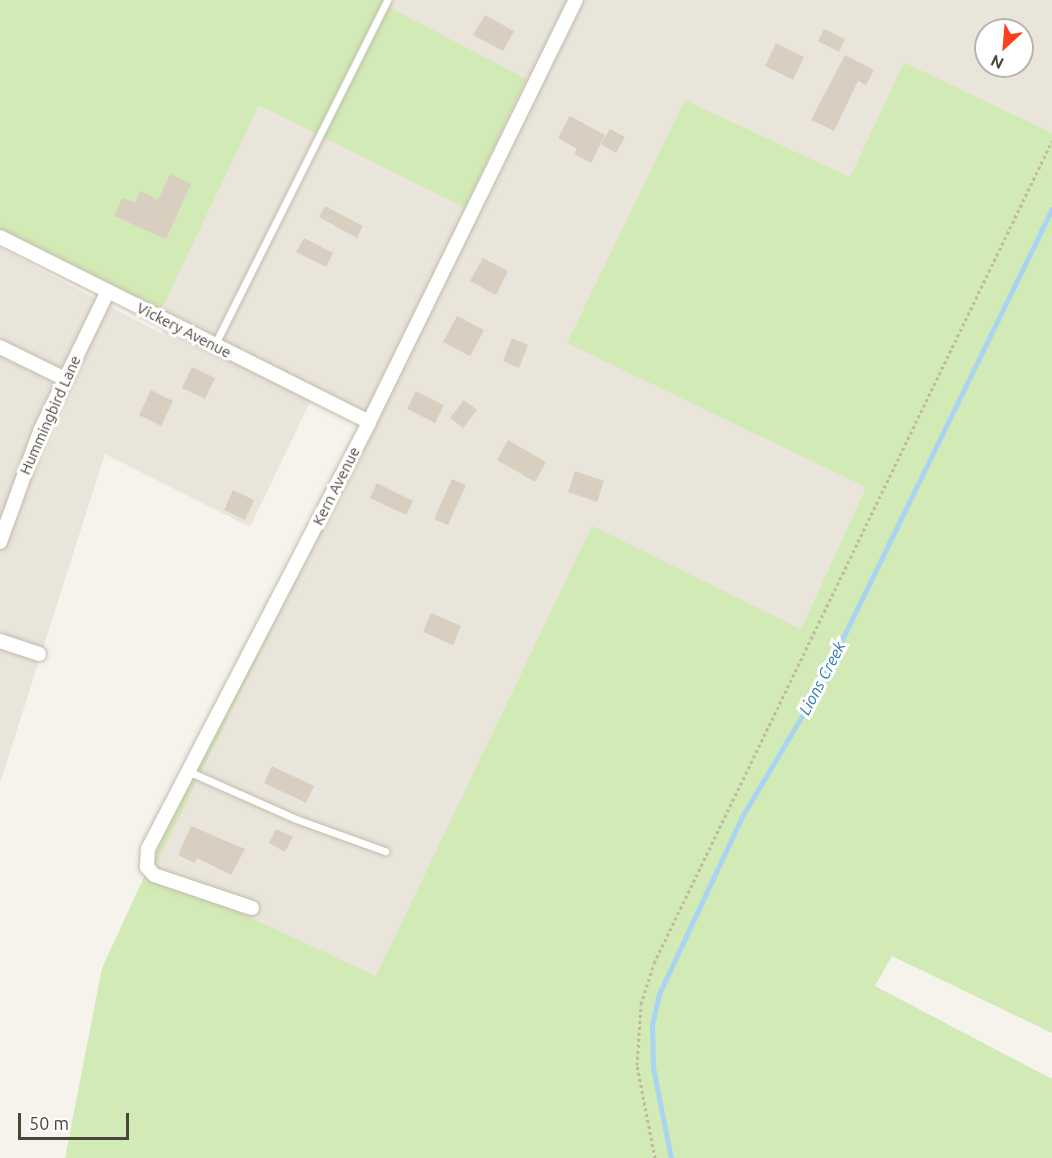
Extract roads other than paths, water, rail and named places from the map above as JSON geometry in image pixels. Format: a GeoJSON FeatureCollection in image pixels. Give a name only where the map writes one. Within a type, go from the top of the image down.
{"type":"FeatureCollection","features":[{"type":"Feature","properties":{"kind":"street","name":"Kern Avenue"},"geometry":{"type":"LineString","coordinates":[[252,908],[173,884],[154,875],[147,867],[148,849],[190,772],[369,422],[576,0]]}},
{"type":"Feature","properties":{"kind":"street","name":"Vickery Avenue"},"geometry":{"type":"LineString","coordinates":[[0,237],[369,422]]}},
{"type":"Feature","properties":{"kind":"street","name":"Hummingbird Lane"},"geometry":{"type":"LineString","coordinates":[[1,534],[24,470],[108,291]]}},
{"type":"Feature","properties":{"kind":"street"},"geometry":{"type":"LineString","coordinates":[[0,347],[65,379]]}},
{"type":"Feature","properties":{"kind":"street"},"geometry":{"type":"LineString","coordinates":[[0,641],[39,654]]}},
{"type":"Feature","properties":{"kind":"lane"},"geometry":{"type":"LineString","coordinates":[[214,346],[387,0]]}},
{"type":"Feature","properties":{"kind":"lane"},"geometry":{"type":"LineString","coordinates":[[190,772],[296,819],[385,851]]}},
{"type":"Feature","properties":{"kind":"waterway","name":"Lions Creek"},"geometry":{"type":"LineString","coordinates":[[671,1158],[653,1068],[652,1025],[659,994],[743,815],[818,689],[1052,209]]}}]}
